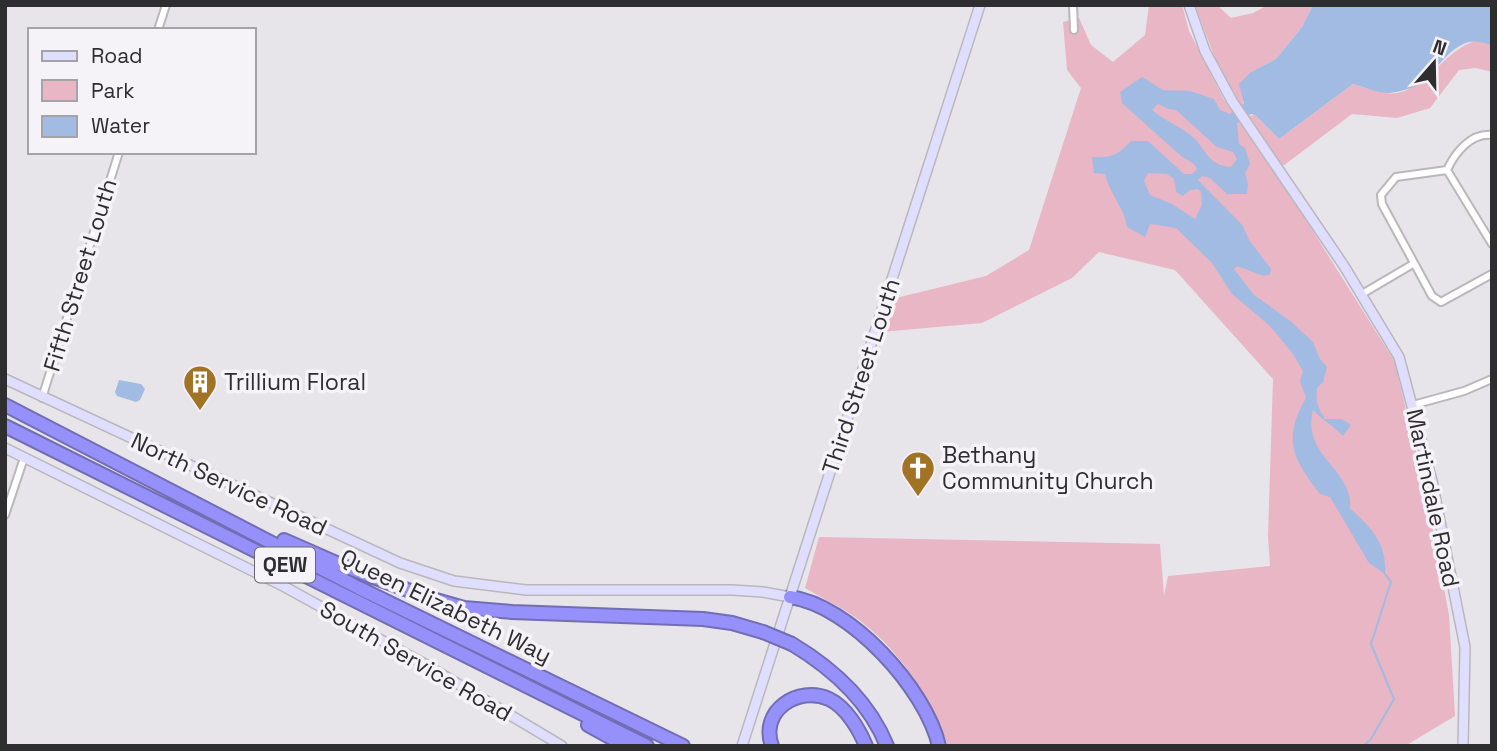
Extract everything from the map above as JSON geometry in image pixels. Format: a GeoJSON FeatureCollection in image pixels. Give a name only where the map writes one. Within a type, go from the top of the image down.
{"type":"FeatureCollection","features":[{"type":"Feature","properties":{"kind":"highway","name":"Queen Elizabeth Way"},"geometry":{"type":"LineString","coordinates":[[5,405],[359,588],[683,746]]}},
{"type":"Feature","properties":{"kind":"highway","name":"Queen Elizabeth Way"},"geometry":{"type":"LineString","coordinates":[[5,426],[647,746]]}},
{"type":"Feature","properties":{"kind":"highway"},"geometry":{"type":"LineString","coordinates":[[179,494],[341,565],[429,598],[464,607],[512,612],[703,619],[732,623],[763,632],[815,658],[840,679],[871,716],[887,746]]}},
{"type":"Feature","properties":{"kind":"highway"},"geometry":{"type":"LineString","coordinates":[[790,597],[816,606],[843,621],[887,656],[924,710],[939,746]]}},
{"type":"Feature","properties":{"kind":"highway"},"geometry":{"type":"LineString","coordinates":[[772,746],[769,739],[770,725],[776,711],[783,703],[799,695],[817,695],[831,700],[843,709],[866,746]]}},
{"type":"Feature","properties":{"kind":"highway"},"geometry":{"type":"LineString","coordinates":[[564,704],[582,722],[626,746]]}},
{"type":"Feature","properties":{"kind":"main road","name":"Third Street Louth"},"geometry":{"type":"LineString","coordinates":[[742,746],[980,5]]}},
{"type":"Feature","properties":{"kind":"main road","name":"Martindale Road"},"geometry":{"type":"LineString","coordinates":[[1189,5],[1205,51],[1232,101],[1344,266],[1399,356],[1432,481],[1465,647],[1462,746]]}},
{"type":"Feature","properties":{"kind":"main road","name":"North Service Road"},"geometry":{"type":"LineString","coordinates":[[5,379],[400,563],[454,582],[526,590],[732,590],[790,597]]}},
{"type":"Feature","properties":{"kind":"main road","name":"South Service Road"},"geometry":{"type":"LineString","coordinates":[[5,448],[285,587],[421,662],[562,746]]}},
{"type":"Feature","properties":{"kind":"street"},"geometry":{"type":"LineString","coordinates":[[159,28],[166,5]]}},
{"type":"Feature","properties":{"kind":"street"},"geometry":{"type":"LineString","coordinates":[[1073,5],[1074,30]]}},
{"type":"Feature","properties":{"kind":"street"},"geometry":{"type":"LineString","coordinates":[[1492,135],[1486,134],[1469,141],[1447,170],[1396,177],[1381,195],[1382,204],[1432,296],[1441,302],[1492,274]]}},
{"type":"Feature","properties":{"kind":"street","name":"Fifth Street Louth"},"geometry":{"type":"LineString","coordinates":[[42,398],[118,154]]}},
{"type":"Feature","properties":{"kind":"street"},"geometry":{"type":"LineString","coordinates":[[1447,170],[1491,241]]}},
{"type":"Feature","properties":{"kind":"street"},"geometry":{"type":"LineString","coordinates":[[1362,294],[1413,264]]}},
{"type":"Feature","properties":{"kind":"street"},"geometry":{"type":"LineString","coordinates":[[1413,405],[1464,391],[1492,379]]}},
{"type":"Feature","properties":{"kind":"street"},"geometry":{"type":"LineString","coordinates":[[5,515],[24,458]]}},
{"type":"Feature","properties":{"kind":"green space"},"geometry":{"type":"Polygon","coordinates":[[[1149,5],[1182,5],[1189,31],[1223,98],[1299,209],[1395,362],[1428,504],[1449,615],[1455,716],[1405,746],[948,746],[922,690],[897,656],[852,615],[805,588],[819,537],[1160,544],[1164,596],[1168,576],[1270,566],[1268,536],[1273,379],[1175,270],[1099,252],[1072,278],[982,323],[881,332],[892,299],[986,276],[1029,250],[1081,88],[1067,70],[1063,22],[1079,18],[1091,45],[1113,62],[1145,35],[1149,5]]]}},
{"type":"Feature","properties":{"kind":"green space"},"geometry":{"type":"Polygon","coordinates":[[[1195,5],[1217,5],[1231,18],[1253,13],[1268,5],[1313,5],[1302,27],[1276,59],[1251,72],[1242,107],[1219,69],[1195,5]]]}},
{"type":"Feature","properties":{"kind":"green space"},"geometry":{"type":"Polygon","coordinates":[[[1479,40],[1492,46],[1492,72],[1476,68],[1459,70],[1430,108],[1397,118],[1352,114],[1283,166],[1248,116],[1255,115],[1279,139],[1353,84],[1385,93],[1399,93],[1422,81],[1455,52],[1479,40]]]}},
{"type":"Feature","properties":{"kind":"water"},"geometry":{"type":"Polygon","coordinates":[[[1313,5],[1492,5],[1492,46],[1469,42],[1459,46],[1416,86],[1386,93],[1353,84],[1279,139],[1255,115],[1251,114],[1237,123],[1239,144],[1245,148],[1250,164],[1245,173],[1247,194],[1227,194],[1210,178],[1202,176],[1198,180],[1243,226],[1249,240],[1271,269],[1270,274],[1264,276],[1237,266],[1234,269],[1254,295],[1289,320],[1313,342],[1320,359],[1327,367],[1323,382],[1317,388],[1319,408],[1325,419],[1342,419],[1351,425],[1343,436],[1313,410],[1311,426],[1314,439],[1344,483],[1350,508],[1381,545],[1385,574],[1369,563],[1330,497],[1320,494],[1297,459],[1294,426],[1306,398],[1300,381],[1303,371],[1293,354],[1270,326],[1232,294],[1212,263],[1176,228],[1150,224],[1145,237],[1127,227],[1105,174],[1094,173],[1092,157],[1114,155],[1131,141],[1148,141],[1184,174],[1192,174],[1197,169],[1194,164],[1181,156],[1122,103],[1120,92],[1142,77],[1163,90],[1190,91],[1214,99],[1220,110],[1230,114],[1244,103],[1239,84],[1251,72],[1276,59],[1302,27],[1313,5]],[[1158,104],[1152,110],[1194,138],[1213,161],[1231,167],[1237,159],[1233,152],[1217,147],[1176,110],[1158,104]],[[1148,173],[1144,181],[1150,195],[1172,204],[1195,219],[1202,205],[1201,192],[1198,189],[1190,190],[1183,196],[1176,192],[1174,179],[1167,174],[1148,173]]]}},
{"type":"Feature","properties":{"kind":"water"},"geometry":{"type":"Polygon","coordinates":[[[119,380],[141,384],[145,389],[140,400],[136,402],[117,396],[115,392],[119,380]]]}},
{"type":"Feature","properties":{"kind":"waterway"},"geometry":{"type":"LineString","coordinates":[[1363,746],[1371,739],[1394,699],[1371,644],[1391,582],[1385,574]]}},
{"type":"Feature","properties":{"kind":"place","name":"Trillium Floral"},"geometry":{"type":"Point","coordinates":[200,412]}},
{"type":"Feature","properties":{"kind":"place","name":"Bethany Community Church"},"geometry":{"type":"Point","coordinates":[918,498]}}]}
